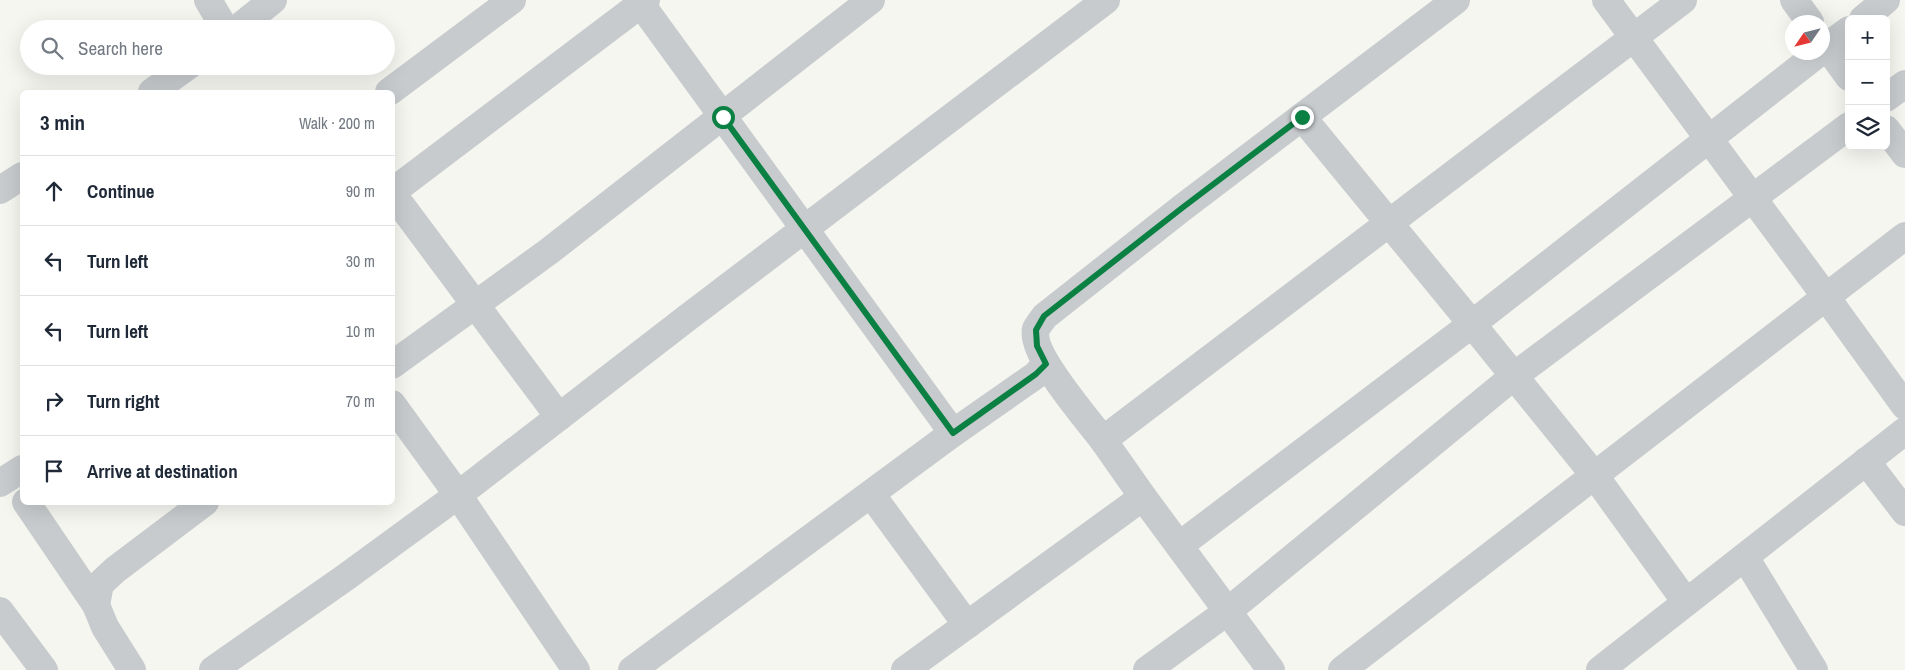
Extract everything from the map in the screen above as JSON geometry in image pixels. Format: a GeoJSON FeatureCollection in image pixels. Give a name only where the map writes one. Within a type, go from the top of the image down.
{"type":"FeatureCollection","features":[{"type":"Feature","properties":{"kind":"street"},"geometry":{"type":"LineString","coordinates":[[208,0],[220,20]]}},
{"type":"Feature","properties":{"kind":"street"},"geometry":{"type":"LineString","coordinates":[[248,20],[273,0]]}},
{"type":"Feature","properties":{"kind":"street"},"geometry":{"type":"LineString","coordinates":[[392,90],[512,0]]}},
{"type":"Feature","properties":{"kind":"street"},"geometry":{"type":"LineString","coordinates":[[395,363],[548,252],[872,0]]}},
{"type":"Feature","properties":{"kind":"street"},"geometry":{"type":"LineString","coordinates":[[213,670],[346,577],[458,495],[1106,0]]}},
{"type":"Feature","properties":{"kind":"street"},"geometry":{"type":"LineString","coordinates":[[1271,670],[1046,364],[1037,346],[1036,330],[1044,316],[1182,208],[1456,0]]}},
{"type":"Feature","properties":{"kind":"street"},"geometry":{"type":"LineString","coordinates":[[1606,0],[1905,406]]}},
{"type":"Feature","properties":{"kind":"street"},"geometry":{"type":"LineString","coordinates":[[1103,440],[1683,0]]}},
{"type":"Feature","properties":{"kind":"street"},"geometry":{"type":"LineString","coordinates":[[1794,0],[1805,15]]}},
{"type":"Feature","properties":{"kind":"street"},"geometry":{"type":"LineString","coordinates":[[1868,15],[1886,0]]}},
{"type":"Feature","properties":{"kind":"street"},"geometry":{"type":"LineString","coordinates":[[395,191],[642,1],[723,117],[953,433]]}},
{"type":"Feature","properties":{"kind":"street"},"geometry":{"type":"LineString","coordinates":[[1830,42],[1845,33]]}},
{"type":"Feature","properties":{"kind":"street"},"geometry":{"type":"LineString","coordinates":[[1830,55],[1845,72]]}},
{"type":"Feature","properties":{"kind":"street"},"geometry":{"type":"LineString","coordinates":[[1180,545],[1472,324],[1807,60]]}},
{"type":"Feature","properties":{"kind":"street"},"geometry":{"type":"LineString","coordinates":[[158,90],[177,75]]}},
{"type":"Feature","properties":{"kind":"street"},"geometry":{"type":"LineString","coordinates":[[1890,95],[1905,84]]}},
{"type":"Feature","properties":{"kind":"street"},"geometry":{"type":"LineString","coordinates":[[1302,117],[1594,476],[1686,602]]}},
{"type":"Feature","properties":{"kind":"street"},"geometry":{"type":"LineString","coordinates":[[1147,670],[1228,611],[1514,376],[1845,129]]}},
{"type":"Feature","properties":{"kind":"street"},"geometry":{"type":"LineString","coordinates":[[1890,133],[1905,154]]}},
{"type":"Feature","properties":{"kind":"street"},"geometry":{"type":"LineString","coordinates":[[0,190],[20,177]]}},
{"type":"Feature","properties":{"kind":"street"},"geometry":{"type":"LineString","coordinates":[[395,197],[559,417]]}},
{"type":"Feature","properties":{"kind":"street"},"geometry":{"type":"LineString","coordinates":[[1342,670],[1905,236]]}},
{"type":"Feature","properties":{"kind":"street"},"geometry":{"type":"LineString","coordinates":[[632,670],[1036,374],[1046,364]]}},
{"type":"Feature","properties":{"kind":"street"},"geometry":{"type":"LineString","coordinates":[[395,408],[458,495],[576,670]]}},
{"type":"Feature","properties":{"kind":"street"},"geometry":{"type":"LineString","coordinates":[[1613,666],[1686,602],[1905,431]]}},
{"type":"Feature","properties":{"kind":"street"},"geometry":{"type":"LineString","coordinates":[[1866,461],[1905,512]]}},
{"type":"Feature","properties":{"kind":"street"},"geometry":{"type":"LineString","coordinates":[[871,494],[967,625]]}},
{"type":"Feature","properties":{"kind":"street"},"geometry":{"type":"LineString","coordinates":[[904,670],[1143,497]]}},
{"type":"Feature","properties":{"kind":"street"},"geometry":{"type":"LineString","coordinates":[[28,505],[96,605],[106,627],[132,670]]}},
{"type":"Feature","properties":{"kind":"street"},"geometry":{"type":"LineString","coordinates":[[96,605],[100,584],[115,570],[201,505]]}},
{"type":"Feature","properties":{"kind":"street"},"geometry":{"type":"LineString","coordinates":[[1745,557],[1814,670]]}},
{"type":"Feature","properties":{"kind":"street"},"geometry":{"type":"LineString","coordinates":[[0,611],[44,670]]}},
{"type":"Feature","properties":{"kind":"route"},"geometry":{"type":"LineString","coordinates":[[723,117],[953,433],[1036,374],[1046,364],[1037,346],[1036,330],[1044,316],[1302,117]]}}]}
